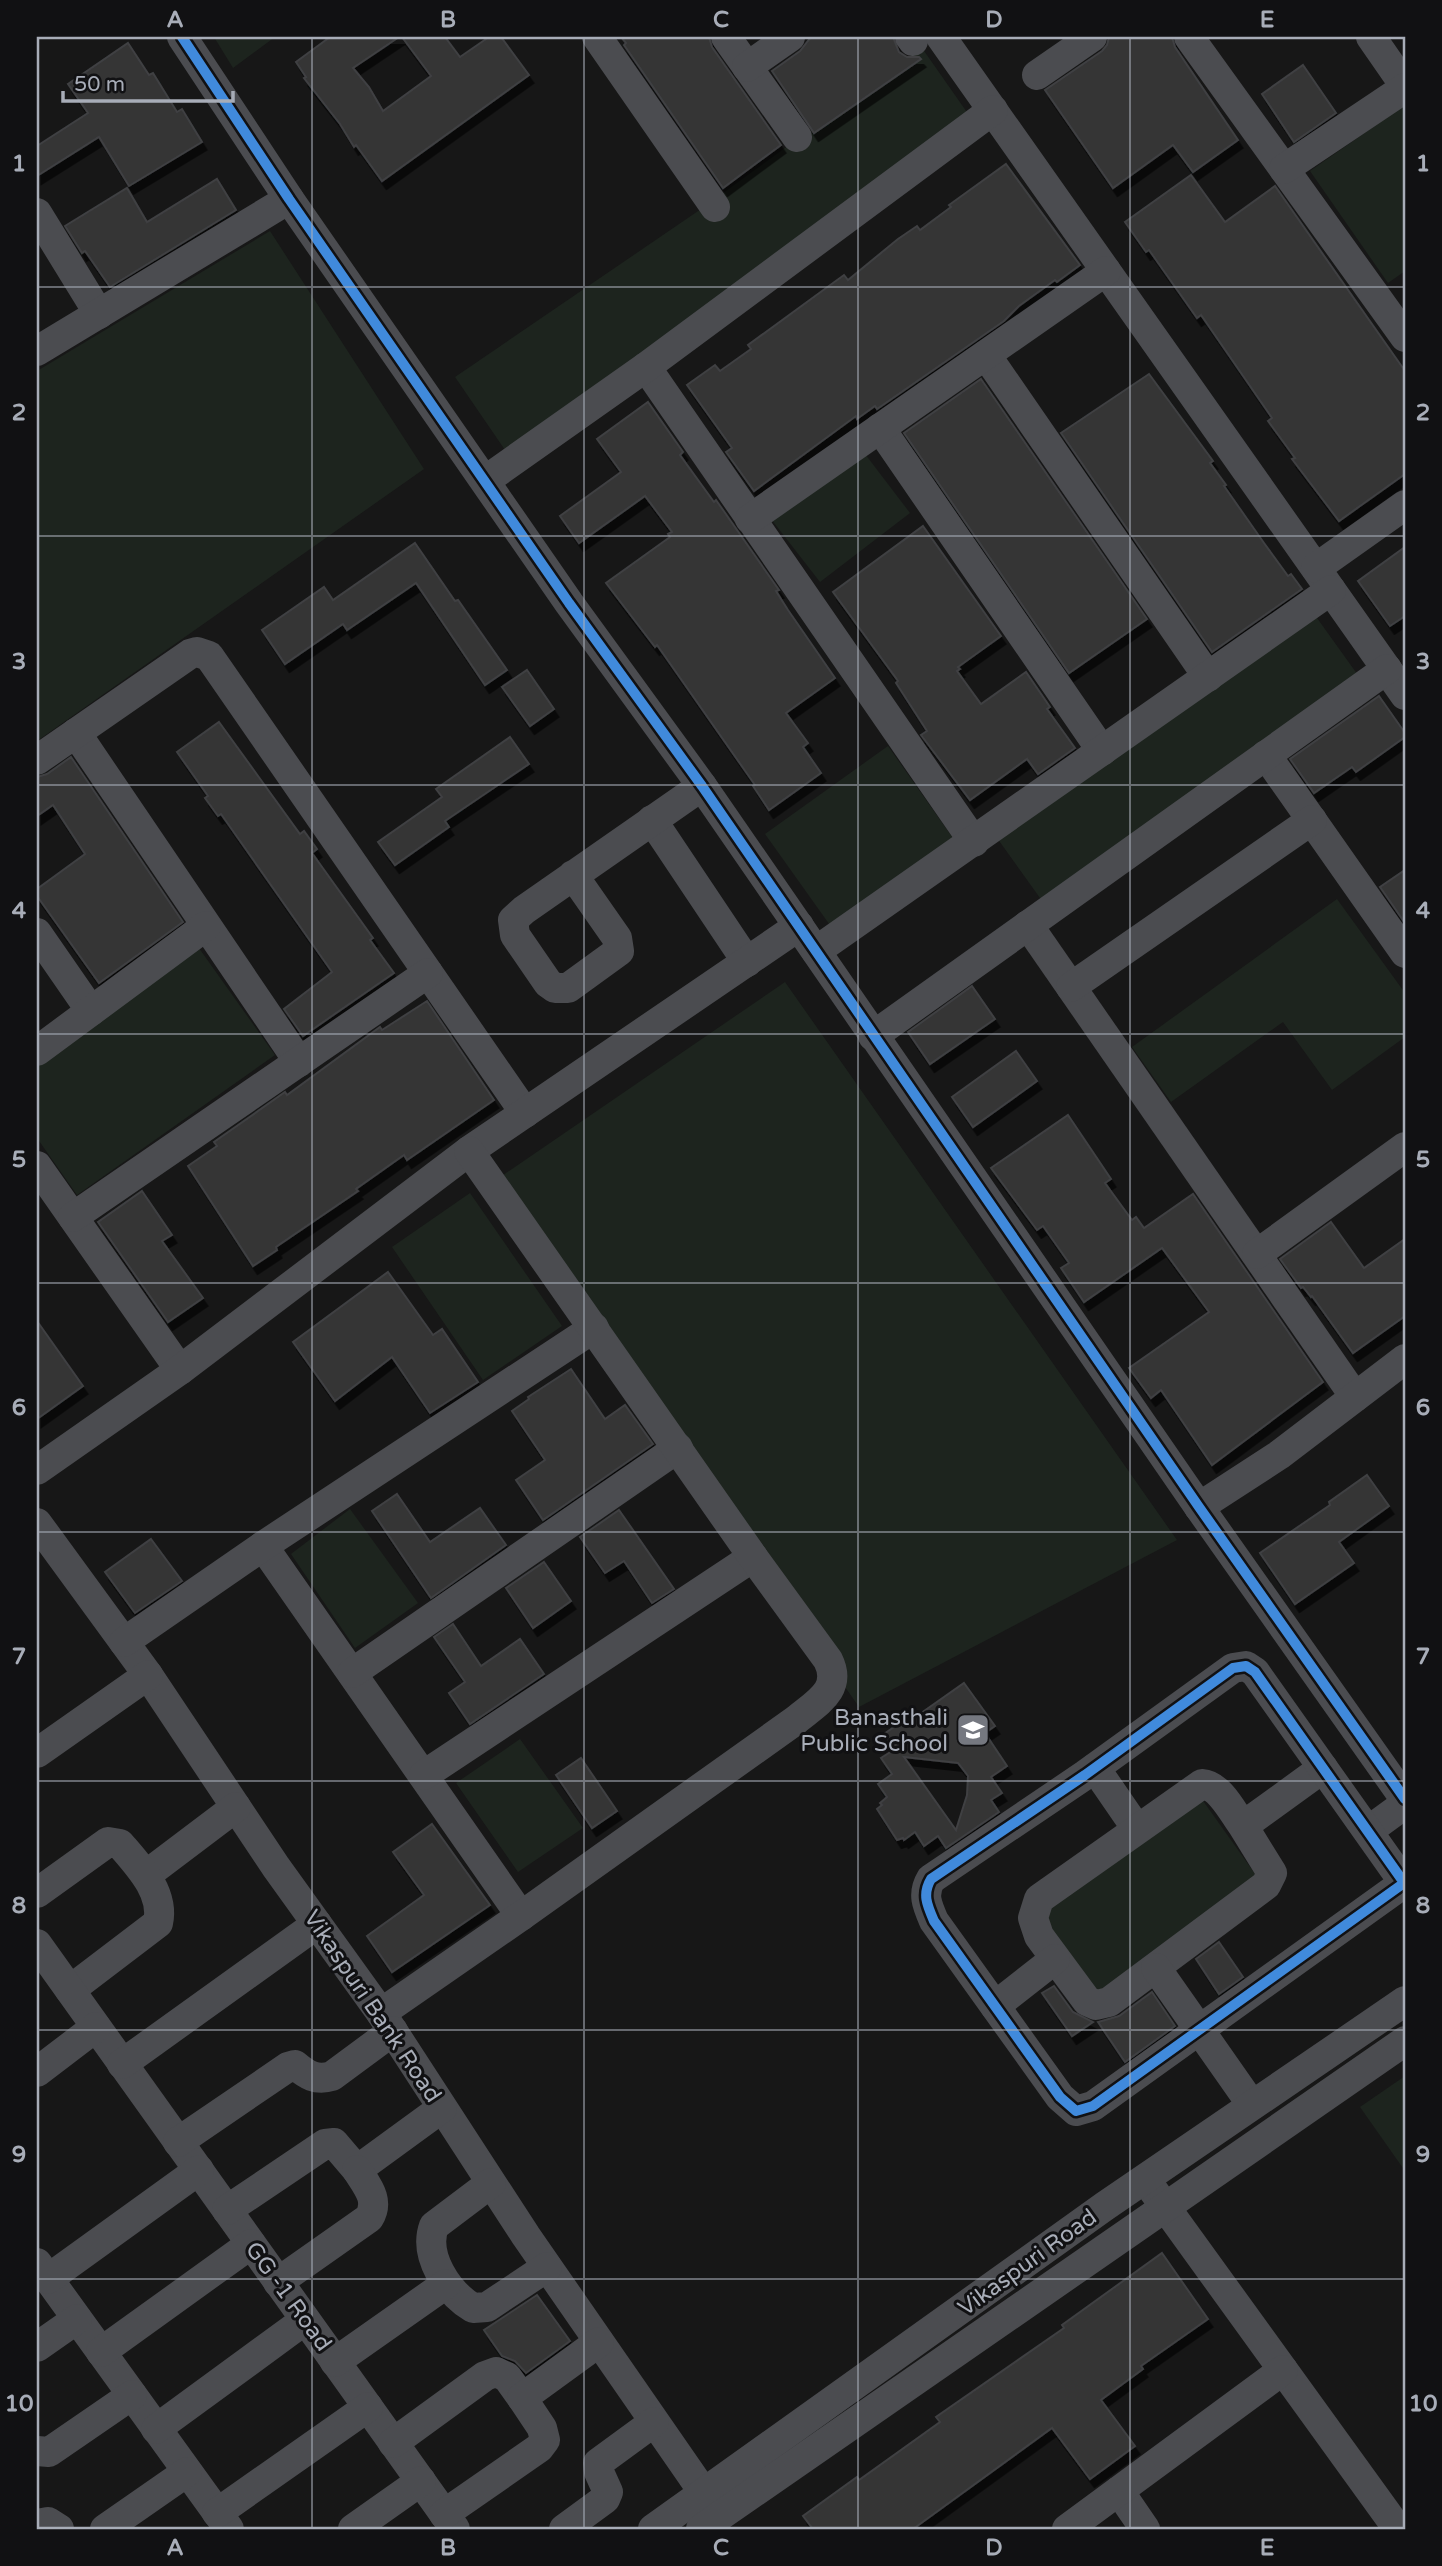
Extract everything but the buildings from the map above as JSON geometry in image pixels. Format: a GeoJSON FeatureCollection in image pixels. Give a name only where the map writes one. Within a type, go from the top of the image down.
{"type":"FeatureCollection","features":[{"type":"Feature","properties":{"kind":"street"},"geometry":{"type":"LineString","coordinates":[[182,37],[289,199],[569,603],[702,786],[1405,1801],[1368,1831]]}},
{"type":"Feature","properties":{"kind":"street"},"geometry":{"type":"LineString","coordinates":[[726,37],[797,137]]}},
{"type":"Feature","properties":{"kind":"street"},"geometry":{"type":"LineString","coordinates":[[747,67],[790,37]]}},
{"type":"Feature","properties":{"kind":"street"},"geometry":{"type":"LineString","coordinates":[[1037,75],[1092,37]]}},
{"type":"Feature","properties":{"kind":"street"},"geometry":{"type":"LineString","coordinates":[[1189,37],[1284,169],[1400,317]]}},
{"type":"Feature","properties":{"kind":"street"},"geometry":{"type":"LineString","coordinates":[[1284,169],[1405,87],[1371,37]]}},
{"type":"Feature","properties":{"kind":"street"},"geometry":{"type":"LineString","coordinates":[[599,38],[715,207]]}},
{"type":"Feature","properties":{"kind":"street"},"geometry":{"type":"LineString","coordinates":[[922,38],[993,110],[1405,695]]}},
{"type":"Feature","properties":{"kind":"street"},"geometry":{"type":"LineString","coordinates":[[486,480],[646,367],[993,110]]}},
{"type":"Feature","properties":{"kind":"street"},"geometry":{"type":"LineString","coordinates":[[37,351],[289,199]]}},
{"type":"Feature","properties":{"kind":"street"},"geometry":{"type":"LineString","coordinates":[[37,213],[99,314]]}},
{"type":"Feature","properties":{"kind":"street"},"geometry":{"type":"LineString","coordinates":[[750,519],[1106,271]]}},
{"type":"Feature","properties":{"kind":"street"},"geometry":{"type":"LineString","coordinates":[[986,355],[1208,677]]}},
{"type":"Feature","properties":{"kind":"street"},"geometry":{"type":"LineString","coordinates":[[646,367],[974,842]]}},
{"type":"Feature","properties":{"kind":"street"},"geometry":{"type":"LineString","coordinates":[[880,428],[1102,751]]}},
{"type":"Feature","properties":{"kind":"street"},"geometry":{"type":"LineString","coordinates":[[816,951],[1208,677],[1324,579],[1405,505]]}},
{"type":"Feature","properties":{"kind":"street"},"geometry":{"type":"LineString","coordinates":[[37,760],[190,654],[197,652],[209,656],[525,1113]]}},
{"type":"Feature","properties":{"kind":"street"},"geometry":{"type":"LineString","coordinates":[[873,1036],[1387,669]]}},
{"type":"Feature","properties":{"kind":"street"},"geometry":{"type":"LineString","coordinates":[[76,733],[299,1062]]}},
{"type":"Feature","properties":{"kind":"street"},"geometry":{"type":"LineString","coordinates":[[1266,755],[1405,953]]}},
{"type":"Feature","properties":{"kind":"street"},"geometry":{"type":"LineString","coordinates":[[573,875],[702,786]]}},
{"type":"Feature","properties":{"kind":"street"},"geometry":{"type":"LineString","coordinates":[[652,820],[747,962]]}},
{"type":"Feature","properties":{"kind":"street"},"geometry":{"type":"LineString","coordinates":[[1071,988],[1312,820]]}},
{"type":"Feature","properties":{"kind":"street"},"geometry":{"type":"LineString","coordinates":[[1028,925],[1355,1397]]}},
{"type":"Feature","properties":{"kind":"street"},"geometry":{"type":"LineString","coordinates":[[37,1051],[206,926]]}},
{"type":"Feature","properties":{"kind":"street"},"geometry":{"type":"LineString","coordinates":[[37,1471],[180,1370],[469,1152],[799,926]]}},
{"type":"Feature","properties":{"kind":"street"},"geometry":{"type":"LineString","coordinates":[[37,933],[91,1011]]}},
{"type":"Feature","properties":{"kind":"street"},"geometry":{"type":"LineString","coordinates":[[73,1217],[428,973]]}},
{"type":"Feature","properties":{"kind":"street"},"geometry":{"type":"LineString","coordinates":[[1256,1254],[1405,1147]]}},
{"type":"Feature","properties":{"kind":"street"},"geometry":{"type":"LineString","coordinates":[[178,2142],[288,2067],[295,2065],[313,2078],[324,2079],[332,2076],[387,2022],[521,1916],[796,1720],[830,1689],[834,1678],[828,1660],[469,1152]]}},
{"type":"Feature","properties":{"kind":"street"},"geometry":{"type":"LineString","coordinates":[[37,1166],[180,1370]]}},
{"type":"Feature","properties":{"kind":"street"},"geometry":{"type":"LineString","coordinates":[[124,1642],[263,1546],[594,1328]]}},
{"type":"Feature","properties":{"kind":"street"},"geometry":{"type":"LineString","coordinates":[[1199,1507],[1279,1455],[1405,1359]]}},
{"type":"Feature","properties":{"kind":"street"},"geometry":{"type":"LineString","coordinates":[[352,1673],[678,1448]]}},
{"type":"Feature","properties":{"kind":"street","name":"Vikaspuri Bank Road"},"geometry":{"type":"LineString","coordinates":[[37,1523],[148,1675],[236,1807],[387,2022],[547,2267],[704,2493]]}},
{"type":"Feature","properties":{"kind":"street"},"geometry":{"type":"LineString","coordinates":[[263,1546],[521,1916]]}},
{"type":"Feature","properties":{"kind":"street"},"geometry":{"type":"LineString","coordinates":[[424,1775],[753,1557]]}},
{"type":"Feature","properties":{"kind":"street"},"geometry":{"type":"LineString","coordinates":[[1246,1666],[1255,1672],[1405,1883],[1093,2106],[1076,2110],[1060,2097],[934,1921],[926,1903],[925,1888],[931,1879],[1095,1768],[1233,1668],[1246,1666]]}},
{"type":"Feature","properties":{"kind":"street"},"geometry":{"type":"LineString","coordinates":[[37,1753],[148,1675]]}},
{"type":"Feature","properties":{"kind":"street"},"geometry":{"type":"LineString","coordinates":[[1095,1768],[1137,1829]]}},
{"type":"Feature","properties":{"kind":"street"},"geometry":{"type":"LineString","coordinates":[[1243,1826],[1323,1768]]}},
{"type":"Feature","properties":{"kind":"street"},"geometry":{"type":"LineString","coordinates":[[1202,1784],[1210,1785],[1217,1791],[1243,1826],[1272,1873],[1270,1881],[1109,2002],[1096,2005],[1087,2001],[1039,1936],[1032,1918],[1040,1899],[1202,1784]]}},
{"type":"Feature","properties":{"kind":"street"},"geometry":{"type":"LineString","coordinates":[[146,1875],[236,1807]]}},
{"type":"Feature","properties":{"kind":"street"},"geometry":{"type":"LineString","coordinates":[[37,1893],[108,1842],[120,1844],[146,1875],[161,1909],[158,1923],[70,1990]]}},
{"type":"Feature","properties":{"kind":"street"},"geometry":{"type":"LineString","coordinates":[[122,2064],[317,1924]]}},
{"type":"Feature","properties":{"kind":"street","name":"GG -1 Road"},"geometry":{"type":"LineString","coordinates":[[38,1947],[449,2521]]}},
{"type":"Feature","properties":{"kind":"street"},"geometry":{"type":"LineString","coordinates":[[995,2006],[1055,1959]]}},
{"type":"Feature","properties":{"kind":"street"},"geometry":{"type":"LineString","coordinates":[[1156,1968],[1252,2105]]}},
{"type":"Feature","properties":{"kind":"street","name":"Vikaspuri Road"},"geometry":{"type":"LineString","coordinates":[[653,2529],[1145,2178],[1405,2001]]}},
{"type":"Feature","properties":{"kind":"street"},"geometry":{"type":"LineString","coordinates":[[37,2072],[96,2027]]}},
{"type":"Feature","properties":{"kind":"street","name":"Vikaspuri Road"},"geometry":{"type":"LineString","coordinates":[[701,2529],[1405,2041]]}},
{"type":"Feature","properties":{"kind":"street"},"geometry":{"type":"LineString","coordinates":[[357,2171],[442,2108]]}},
{"type":"Feature","properties":{"kind":"street"},"geometry":{"type":"LineString","coordinates":[[227,2210],[325,2144],[334,2143],[357,2171],[374,2202],[369,2218],[278,2282]]}},
{"type":"Feature","properties":{"kind":"street"},"geometry":{"type":"LineString","coordinates":[[199,2171],[43,2271],[77,2319],[223,2521],[368,2407]]}},
{"type":"Feature","properties":{"kind":"street"},"geometry":{"type":"LineString","coordinates":[[1145,2178],[1398,2529]]}},
{"type":"Feature","properties":{"kind":"street"},"geometry":{"type":"LineString","coordinates":[[491,2183],[434,2226],[430,2235],[438,2269],[446,2284],[473,2308],[486,2307],[547,2267]]}},
{"type":"Feature","properties":{"kind":"street"},"geometry":{"type":"LineString","coordinates":[[101,2352],[251,2244]]}},
{"type":"Feature","properties":{"kind":"street"},"geometry":{"type":"LineString","coordinates":[[335,2362],[446,2284]]}},
{"type":"Feature","properties":{"kind":"street"},"geometry":{"type":"LineString","coordinates":[[37,2347],[77,2319]]}},
{"type":"Feature","properties":{"kind":"street"},"geometry":{"type":"LineString","coordinates":[[156,2429],[305,2320]]}},
{"type":"Feature","properties":{"kind":"street"},"geometry":{"type":"LineString","coordinates":[[522,2398],[599,2342]]}},
{"type":"Feature","properties":{"kind":"street"},"geometry":{"type":"LineString","coordinates":[[1067,2529],[1283,2370]]}},
{"type":"Feature","properties":{"kind":"street"},"geometry":{"type":"LineString","coordinates":[[393,2442],[485,2376],[496,2372],[507,2377],[522,2398],[542,2428],[545,2440],[539,2448],[449,2521]]}},
{"type":"Feature","properties":{"kind":"street"},"geometry":{"type":"LineString","coordinates":[[37,2451],[49,2452],[132,2395]]}},
{"type":"Feature","properties":{"kind":"street"},"geometry":{"type":"LineString","coordinates":[[564,2529],[606,2499],[608,2492],[598,2463],[654,2421]]}},
{"type":"Feature","properties":{"kind":"street"},"geometry":{"type":"LineString","coordinates":[[105,2529],[187,2472]]}},
{"type":"Feature","properties":{"kind":"street"},"geometry":{"type":"LineString","coordinates":[[353,2529],[421,2482]]}},
{"type":"Feature","properties":{"kind":"street"},"geometry":{"type":"LineString","coordinates":[[1119,2491],[1145,2529]]}},
{"type":"Feature","properties":{"kind":"street"},"geometry":{"type":"LineString","coordinates":[[37,2524],[48,2522],[59,2529]]}},
{"type":"Feature","properties":{"kind":"shaded area"},"geometry":{"type":"Polygon","coordinates":[[[214,37],[275,37],[233,68],[214,37]]]}},
{"type":"Feature","properties":{"kind":"shaded area"},"geometry":{"type":"Polygon","coordinates":[[[922,48],[971,118],[505,450],[455,377],[704,207],[922,48]]]}},
{"type":"Feature","properties":{"kind":"shaded area"},"geometry":{"type":"Polygon","coordinates":[[[1405,105],[1405,271],[1388,283],[1310,171],[1405,105]]]}},
{"type":"Feature","properties":{"kind":"shaded area"},"geometry":{"type":"Polygon","coordinates":[[[270,231],[424,469],[37,741],[37,371],[270,231]]]}},
{"type":"Feature","properties":{"kind":"shaded area"},"geometry":{"type":"Polygon","coordinates":[[[862,450],[910,513],[820,582],[771,519],[862,450]]]}},
{"type":"Feature","properties":{"kind":"shaded area"},"geometry":{"type":"Polygon","coordinates":[[[1307,604],[1360,678],[1045,905],[992,831],[1307,604]]]}},
{"type":"Feature","properties":{"kind":"shaded area"},"geometry":{"type":"Polygon","coordinates":[[[888,746],[955,841],[832,928],[765,834],[888,746]]]}},
{"type":"Feature","properties":{"kind":"shaded area"},"geometry":{"type":"Polygon","coordinates":[[[1337,899],[1405,993],[1405,1037],[1332,1090],[1283,1022],[1171,1102],[1132,1047],[1337,899]]]}},
{"type":"Feature","properties":{"kind":"shaded area"},"geometry":{"type":"Polygon","coordinates":[[[196,944],[275,1055],[77,1195],[37,1138],[37,1057],[196,944]]]}},
{"type":"Feature","properties":{"kind":"shaded area"},"geometry":{"type":"Polygon","coordinates":[[[785,982],[1177,1540],[859,1707],[493,1182],[785,982]]]}},
{"type":"Feature","properties":{"kind":"shaded area"},"geometry":{"type":"Polygon","coordinates":[[[470,1193],[562,1326],[483,1380],[392,1247],[470,1193]]]}},
{"type":"Feature","properties":{"kind":"shaded area"},"geometry":{"type":"Polygon","coordinates":[[[350,1509],[418,1603],[355,1648],[291,1554],[350,1509]]]}},
{"type":"Feature","properties":{"kind":"shaded area"},"geometry":{"type":"Polygon","coordinates":[[[520,1739],[583,1828],[518,1872],[456,1783],[520,1739]]]}},
{"type":"Feature","properties":{"kind":"shaded area"},"geometry":{"type":"Polygon","coordinates":[[[1196,1791],[1258,1878],[1094,1997],[1032,1911],[1196,1791]]]}},
{"type":"Feature","properties":{"kind":"shaded area"},"geometry":{"type":"Polygon","coordinates":[[[1405,2076],[1405,2171],[1360,2107],[1405,2076]]]}},
{"type":"Feature","properties":{"kind":"cycle path"},"geometry":{"type":"LineString","coordinates":[[182,37],[289,199],[569,603],[702,786],[1199,1507],[1405,1799]]}},
{"type":"Feature","properties":{"kind":"cycle path"},"geometry":{"type":"LineString","coordinates":[[1404,1883],[1093,2106],[1076,2111],[1060,2097],[934,1921],[926,1895],[931,1879],[1085,1775],[1233,1668],[1246,1666],[1255,1672],[1405,1884]]}},
{"type":"Feature","properties":{"kind":"place","name":"Banasthali Public School"},"geometry":{"type":"Point","coordinates":[973,1730]}}]}
